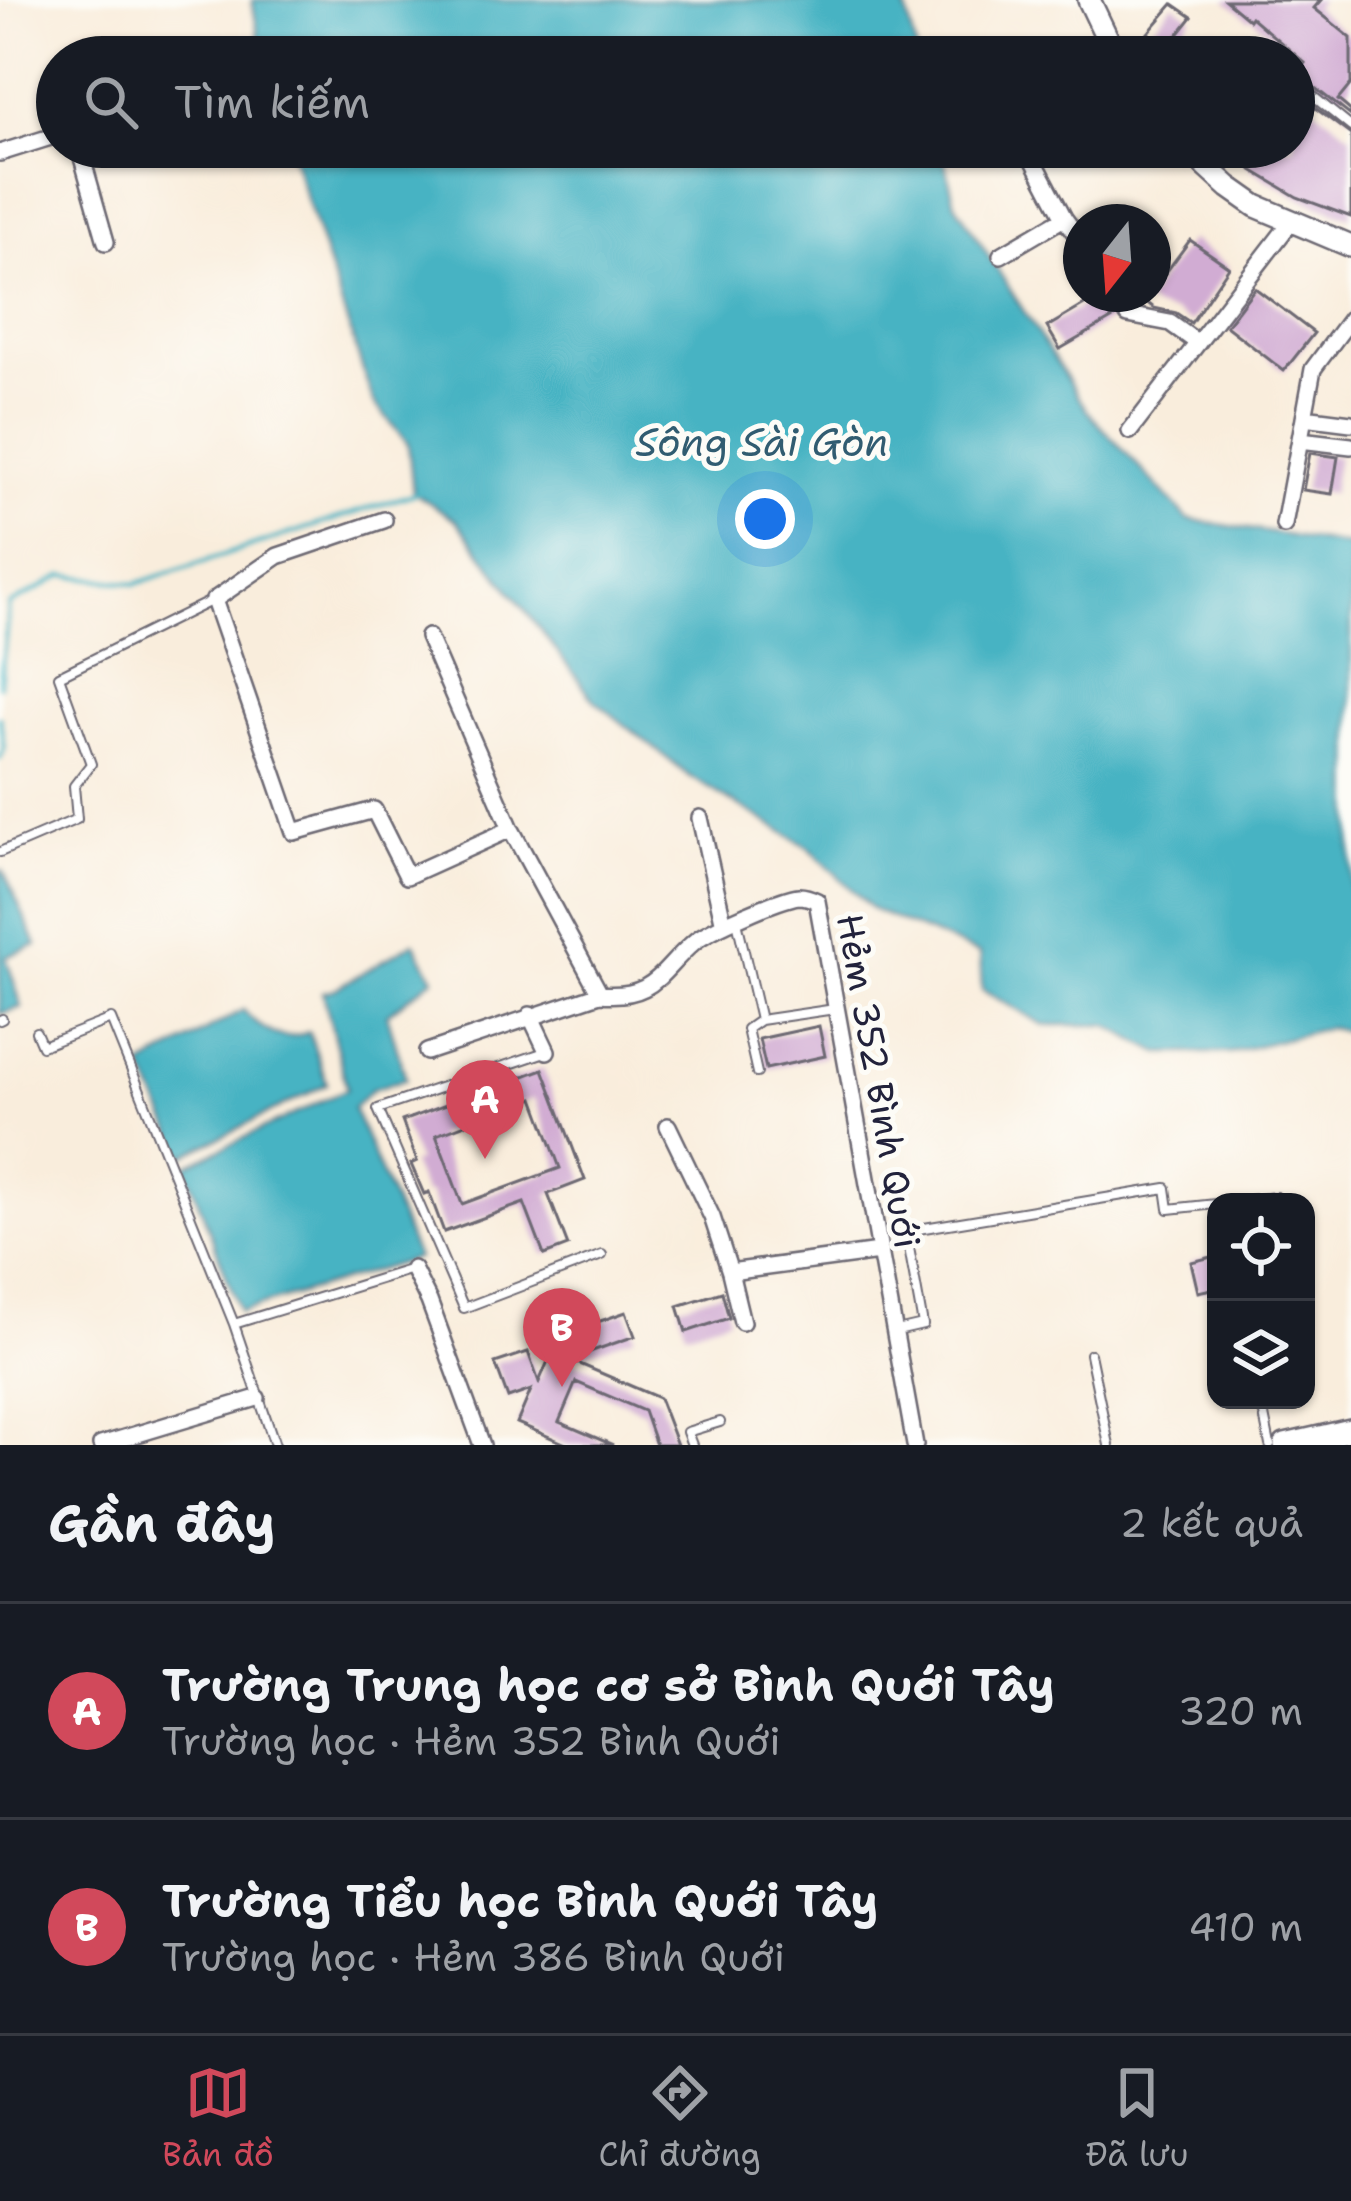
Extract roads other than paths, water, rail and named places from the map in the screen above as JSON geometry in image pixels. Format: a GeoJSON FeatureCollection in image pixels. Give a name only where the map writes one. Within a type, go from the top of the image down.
{"type":"FeatureCollection","features":[{"type":"Feature","properties":{"kind":"main road"},"geometry":{"type":"LineString","coordinates":[[1089,0],[1106,36]]}},
{"type":"Feature","properties":{"kind":"main road"},"geometry":{"type":"LineString","coordinates":[[1208,168],[1256,206],[1351,247]]}},
{"type":"Feature","properties":{"kind":"main road"},"geometry":{"type":"LineString","coordinates":[[1285,1445],[1351,1430]]}},
{"type":"Feature","properties":{"kind":"street"},"geometry":{"type":"LineString","coordinates":[[0,153],[36,142]]}},
{"type":"Feature","properties":{"kind":"street"},"geometry":{"type":"LineString","coordinates":[[85,168],[106,242]]}},
{"type":"Feature","properties":{"kind":"street"},"geometry":{"type":"LineString","coordinates":[[1038,168],[1063,216]]}},
{"type":"Feature","properties":{"kind":"street"},"geometry":{"type":"LineString","coordinates":[[1001,255],[1063,219]]}},
{"type":"Feature","properties":{"kind":"street"},"geometry":{"type":"LineString","coordinates":[[1130,431],[1291,222]]}},
{"type":"Feature","properties":{"kind":"street"},"geometry":{"type":"LineString","coordinates":[[1126,312],[1170,323],[1198,343]]}},
{"type":"Feature","properties":{"kind":"street"},"geometry":{"type":"LineString","coordinates":[[1284,525],[1313,369],[1351,318]]}},
{"type":"Feature","properties":{"kind":"street"},"geometry":{"type":"LineString","coordinates":[[1304,417],[1351,423]]}},
{"type":"Feature","properties":{"kind":"street"},"geometry":{"type":"LineString","coordinates":[[1300,440],[1351,446]]}},
{"type":"Feature","properties":{"kind":"street"},"geometry":{"type":"LineString","coordinates":[[384,520],[278,556],[214,600],[294,832],[374,810],[407,876],[511,829]]}},
{"type":"Feature","properties":{"kind":"street"},"geometry":{"type":"LineString","coordinates":[[428,637],[511,829],[600,994]]}},
{"type":"Feature","properties":{"kind":"street"},"geometry":{"type":"LineString","coordinates":[[700,818],[730,922]]}},
{"type":"Feature","properties":{"kind":"street","name":"Hẻm 352 Bình Quới"},"geometry":{"type":"LineString","coordinates":[[427,1052],[600,994],[624,996],[658,981],[697,939],[730,922],[802,895],[817,901],[915,1445]]}},
{"type":"Feature","properties":{"kind":"street"},"geometry":{"type":"LineString","coordinates":[[530,1015],[547,1051]]}},
{"type":"Feature","properties":{"kind":"street"},"geometry":{"type":"LineString","coordinates":[[668,1126],[712,1217],[742,1322]]}},
{"type":"Feature","properties":{"kind":"street"},"geometry":{"type":"LineString","coordinates":[[730,1272],[879,1252]]}},
{"type":"Feature","properties":{"kind":"street"},"geometry":{"type":"LineString","coordinates":[[413,1269],[482,1445]]}},
{"type":"Feature","properties":{"kind":"street"},"geometry":{"type":"LineString","coordinates":[[100,1445],[257,1398]]}},
{"type":"Feature","properties":{"kind":"lane"},"geometry":{"type":"LineString","coordinates":[[1315,98],[1351,127]]}},
{"type":"Feature","properties":{"kind":"lane"},"geometry":{"type":"LineString","coordinates":[[0,853],[77,819],[74,785],[92,764],[59,676],[214,600]]}},
{"type":"Feature","properties":{"kind":"lane"},"geometry":{"type":"LineString","coordinates":[[730,922],[760,1020]]}},
{"type":"Feature","properties":{"kind":"lane"},"geometry":{"type":"LineString","coordinates":[[757,1073],[748,1029],[760,1020],[836,1009]]}},
{"type":"Feature","properties":{"kind":"lane"},"geometry":{"type":"LineString","coordinates":[[36,1032],[42,1046],[111,1019],[234,1324],[275,1445]]}},
{"type":"Feature","properties":{"kind":"lane"},"geometry":{"type":"LineString","coordinates":[[547,1051],[379,1109],[464,1308],[602,1255]]}},
{"type":"Feature","properties":{"kind":"lane"},"geometry":{"type":"LineString","coordinates":[[893,1332],[923,1325],[906,1231],[1166,1188],[1168,1209],[1207,1205]]}},
{"type":"Feature","properties":{"kind":"lane"},"geometry":{"type":"LineString","coordinates":[[234,1324],[413,1269]]}},
{"type":"Feature","properties":{"kind":"lane"},"geometry":{"type":"LineString","coordinates":[[1090,1354],[1109,1445]]}},
{"type":"Feature","properties":{"kind":"lane"},"geometry":{"type":"LineString","coordinates":[[1263,1409],[1270,1445]]}},
{"type":"Feature","properties":{"kind":"lane"},"geometry":{"type":"LineString","coordinates":[[692,1445],[687,1432],[720,1422]]}},
{"type":"Feature","properties":{"kind":"water"},"geometry":{"type":"Polygon","coordinates":[[[252,0],[904,0],[913,36],[258,36],[252,0]]]}},
{"type":"Feature","properties":{"kind":"water","name":"Sông Sài Gòn"},"geometry":{"type":"Polygon","coordinates":[[[296,168],[946,168],[955,203],[1088,412],[1188,519],[1351,546],[1351,1033],[1330,1027],[1229,1053],[1159,1053],[1107,1025],[1044,1025],[982,990],[980,954],[873,910],[808,847],[689,776],[594,700],[456,520],[413,492],[408,444],[373,401],[296,168]]]}},
{"type":"Feature","properties":{"kind":"water"},"geometry":{"type":"Polygon","coordinates":[[[0,871],[37,945],[6,957],[22,1007],[0,1014],[0,871]]]}},
{"type":"Feature","properties":{"kind":"water"},"geometry":{"type":"Polygon","coordinates":[[[414,942],[434,978],[387,1014],[406,1079],[372,1089],[353,1108],[417,1258],[240,1312],[185,1166],[347,1089],[323,992],[414,942]]]}},
{"type":"Feature","properties":{"kind":"water"},"geometry":{"type":"Polygon","coordinates":[[[243,1010],[273,1033],[309,1032],[327,1084],[183,1156],[142,1067],[243,1010]]]}},
{"type":"Feature","properties":{"kind":"waterway"},"geometry":{"type":"LineString","coordinates":[[0,686],[9,605],[64,575],[135,584],[416,493]]}},
{"type":"Feature","properties":{"kind":"waterway"},"geometry":{"type":"LineString","coordinates":[[0,717],[4,748],[0,759]]}},
{"type":"Feature","properties":{"kind":"place","name":"Trường Trung học cơ sở Bình Quới Tây"},"geometry":{"type":"Point","coordinates":[485,1159]}},
{"type":"Feature","properties":{"kind":"place","name":"Trường Tiểu học Bình Quới Tây"},"geometry":{"type":"Point","coordinates":[562,1387]}}]}
